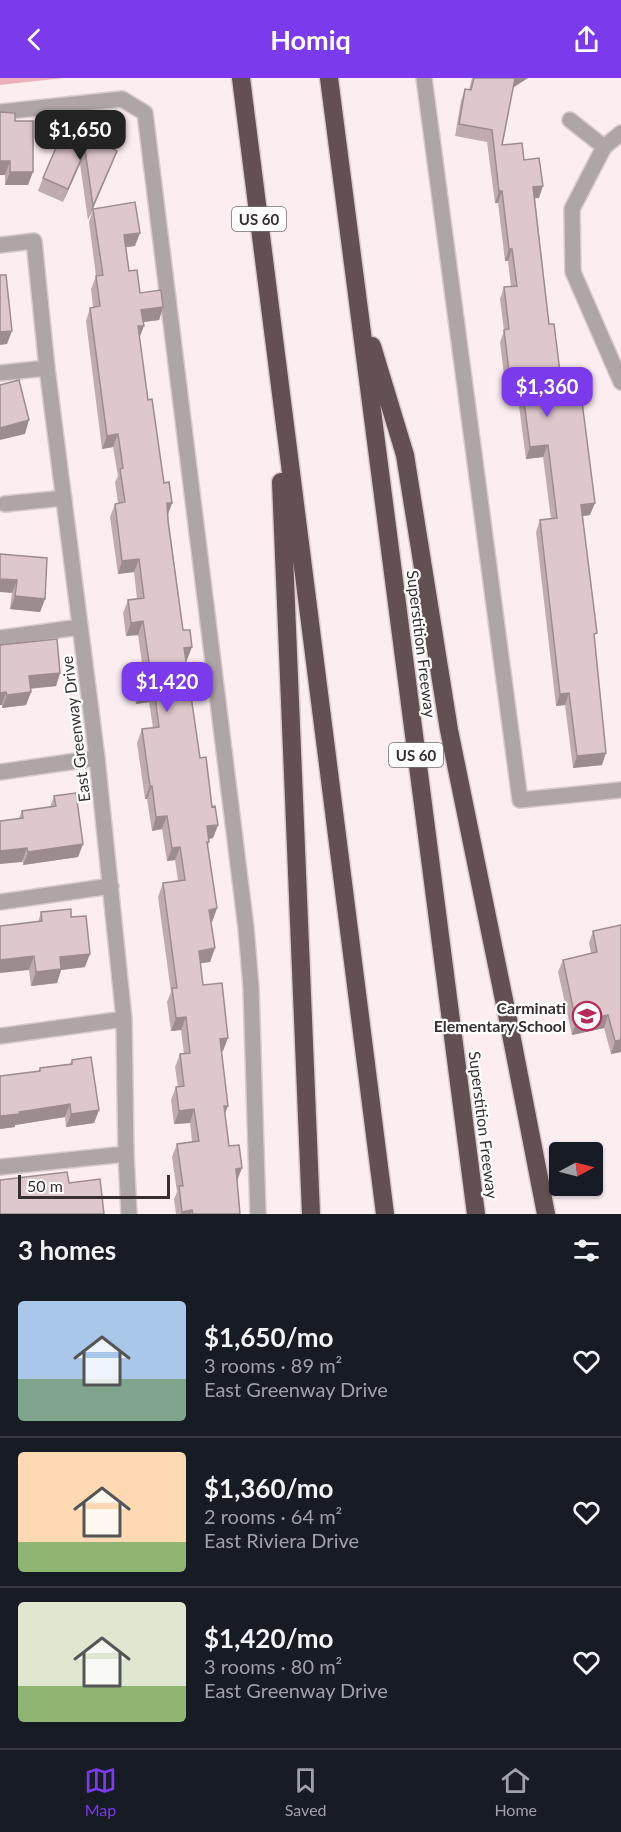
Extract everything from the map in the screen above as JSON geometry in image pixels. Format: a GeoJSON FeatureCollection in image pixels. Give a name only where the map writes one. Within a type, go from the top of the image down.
{"type":"FeatureCollection","features":[{"type":"Feature","properties":{"kind":"highway","name":"US 60"},"geometry":{"type":"LineString","coordinates":[[241,78],[385,1214]]}},
{"type":"Feature","properties":{"kind":"highway","name":"Superstition Freeway"},"geometry":{"type":"LineString","coordinates":[[329,78],[476,1214]]}},
{"type":"Feature","properties":{"kind":"highway"},"geometry":{"type":"LineString","coordinates":[[357,296],[405,455],[449,730],[512,1034],[546,1214]]}},
{"type":"Feature","properties":{"kind":"highway"},"geometry":{"type":"LineString","coordinates":[[276,360],[311,1214]]}},
{"type":"Feature","properties":{"kind":"street"},"geometry":{"type":"LineString","coordinates":[[424,78],[520,800],[621,790]]}},
{"type":"Feature","properties":{"kind":"street"},"geometry":{"type":"LineString","coordinates":[[0,112],[122,99],[145,113],[246,928],[258,1214]]}},
{"type":"Feature","properties":{"kind":"street"},"geometry":{"type":"LineString","coordinates":[[570,120],[604,147]]}},
{"type":"Feature","properties":{"kind":"street"},"geometry":{"type":"LineString","coordinates":[[621,133],[604,147],[572,208],[573,272],[621,382]]}},
{"type":"Feature","properties":{"kind":"street","name":"East Greenway Drive"},"geometry":{"type":"LineString","coordinates":[[0,245],[34,241],[47,368],[97,758],[124,1019],[129,1214]]}},
{"type":"Feature","properties":{"kind":"street"},"geometry":{"type":"LineString","coordinates":[[0,373],[47,368]]}},
{"type":"Feature","properties":{"kind":"street"},"geometry":{"type":"LineString","coordinates":[[5,504],[64,498]]}},
{"type":"Feature","properties":{"kind":"street"},"geometry":{"type":"LineString","coordinates":[[0,638],[80,627]]}},
{"type":"Feature","properties":{"kind":"street"},"geometry":{"type":"LineString","coordinates":[[0,772],[97,758]]}},
{"type":"Feature","properties":{"kind":"street"},"geometry":{"type":"LineString","coordinates":[[0,902],[111,886]]}},
{"type":"Feature","properties":{"kind":"street"},"geometry":{"type":"LineString","coordinates":[[0,1036],[124,1019]]}},
{"type":"Feature","properties":{"kind":"street"},"geometry":{"type":"LineString","coordinates":[[0,1167],[126,1154]]}},
{"type":"Feature","properties":{"kind":"shaded area"},"geometry":{"type":"Polygon","coordinates":[[[0,78],[64,78],[0,85],[0,78]]]}},
{"type":"Feature","properties":{"kind":"building"},"geometry":{"type":"Polygon","coordinates":[[[474,78],[515,78],[502,145],[522,143],[524,160],[539,158],[543,186],[533,187],[549,324],[554,324],[562,388],[580,386],[595,503],[581,505],[597,633],[594,634],[606,753],[577,756],[569,693],[560,694],[540,520],[557,518],[548,445],[530,447],[521,379],[510,380],[504,330],[509,329],[504,287],[517,286],[512,249],[509,249],[502,191],[499,191],[492,130],[459,124],[465,89],[471,90],[474,78]]]}},
{"type":"Feature","properties":{"kind":"building"},"geometry":{"type":"Polygon","coordinates":[[[0,112],[15,113],[15,121],[33,121],[33,172],[10,172],[10,161],[0,161],[0,112]]]}},
{"type":"Feature","properties":{"kind":"building"},"geometry":{"type":"Polygon","coordinates":[[[64,129],[117,151],[93,206],[85,150],[68,189],[43,178],[64,129]]]}},
{"type":"Feature","properties":{"kind":"building"},"geometry":{"type":"Polygon","coordinates":[[[135,202],[140,233],[124,235],[129,271],[137,270],[140,293],[161,290],[163,307],[141,310],[144,326],[138,326],[148,400],[152,399],[164,483],[169,482],[172,503],[167,503],[168,521],[183,630],[190,630],[192,647],[184,648],[200,758],[206,757],[212,807],[215,806],[218,825],[207,826],[209,842],[207,842],[217,908],[209,910],[215,948],[199,951],[203,985],[222,983],[228,1038],[220,1039],[228,1106],[224,1106],[229,1146],[239,1145],[242,1168],[236,1169],[240,1214],[193,1214],[192,1210],[182,1212],[179,1186],[183,1186],[177,1144],[199,1141],[194,1109],[179,1111],[176,1087],[184,1086],[180,1054],[190,1053],[186,1017],[176,1018],[172,988],[177,988],[163,883],[185,880],[180,847],[172,848],[167,816],[156,817],[152,786],[150,786],[142,729],[159,727],[154,689],[141,691],[137,664],[149,662],[143,621],[131,623],[128,600],[144,598],[139,559],[122,561],[115,504],[125,502],[120,469],[123,468],[118,434],[107,436],[90,308],[100,306],[96,276],[103,275],[93,209],[135,202]]]}},
{"type":"Feature","properties":{"kind":"building"},"geometry":{"type":"Polygon","coordinates":[[[0,275],[6,275],[12,331],[0,332],[0,275]]]}},
{"type":"Feature","properties":{"kind":"building"},"geometry":{"type":"Polygon","coordinates":[[[19,380],[29,420],[0,428],[0,385],[19,380]]]}},
{"type":"Feature","properties":{"kind":"building"},"geometry":{"type":"Polygon","coordinates":[[[0,554],[47,558],[45,599],[15,596],[17,580],[0,579],[0,554]]]}},
{"type":"Feature","properties":{"kind":"building"},"geometry":{"type":"Polygon","coordinates":[[[57,639],[60,673],[29,676],[31,692],[7,695],[6,692],[0,693],[0,645],[57,639]]]}},
{"type":"Feature","properties":{"kind":"building"},"geometry":{"type":"Polygon","coordinates":[[[76,793],[83,844],[28,852],[27,848],[0,851],[0,821],[23,818],[22,811],[56,806],[54,796],[76,793]]]}},
{"type":"Feature","properties":{"kind":"building"},"geometry":{"type":"Polygon","coordinates":[[[71,909],[71,917],[86,916],[90,954],[60,957],[61,969],[36,972],[34,956],[0,960],[0,926],[42,921],[41,912],[71,909]]]}},
{"type":"Feature","properties":{"kind":"building"},"geometry":{"type":"Polygon","coordinates":[[[621,925],[621,1040],[615,1041],[608,1015],[576,1022],[563,960],[597,952],[593,931],[621,925]]]}},
{"type":"Feature","properties":{"kind":"building"},"geometry":{"type":"Polygon","coordinates":[[[91,1057],[99,1110],[71,1114],[70,1104],[0,1116],[0,1076],[40,1071],[40,1068],[72,1064],[72,1060],[91,1057]]]}},
{"type":"Feature","properties":{"kind":"building"},"geometry":{"type":"Polygon","coordinates":[[[67,1172],[69,1183],[100,1179],[104,1214],[0,1214],[0,1180],[67,1172]]]}},
{"type":"Feature","properties":{"kind":"place","name":"Carminati Elementary School"},"geometry":{"type":"Point","coordinates":[587,1016]}}]}
